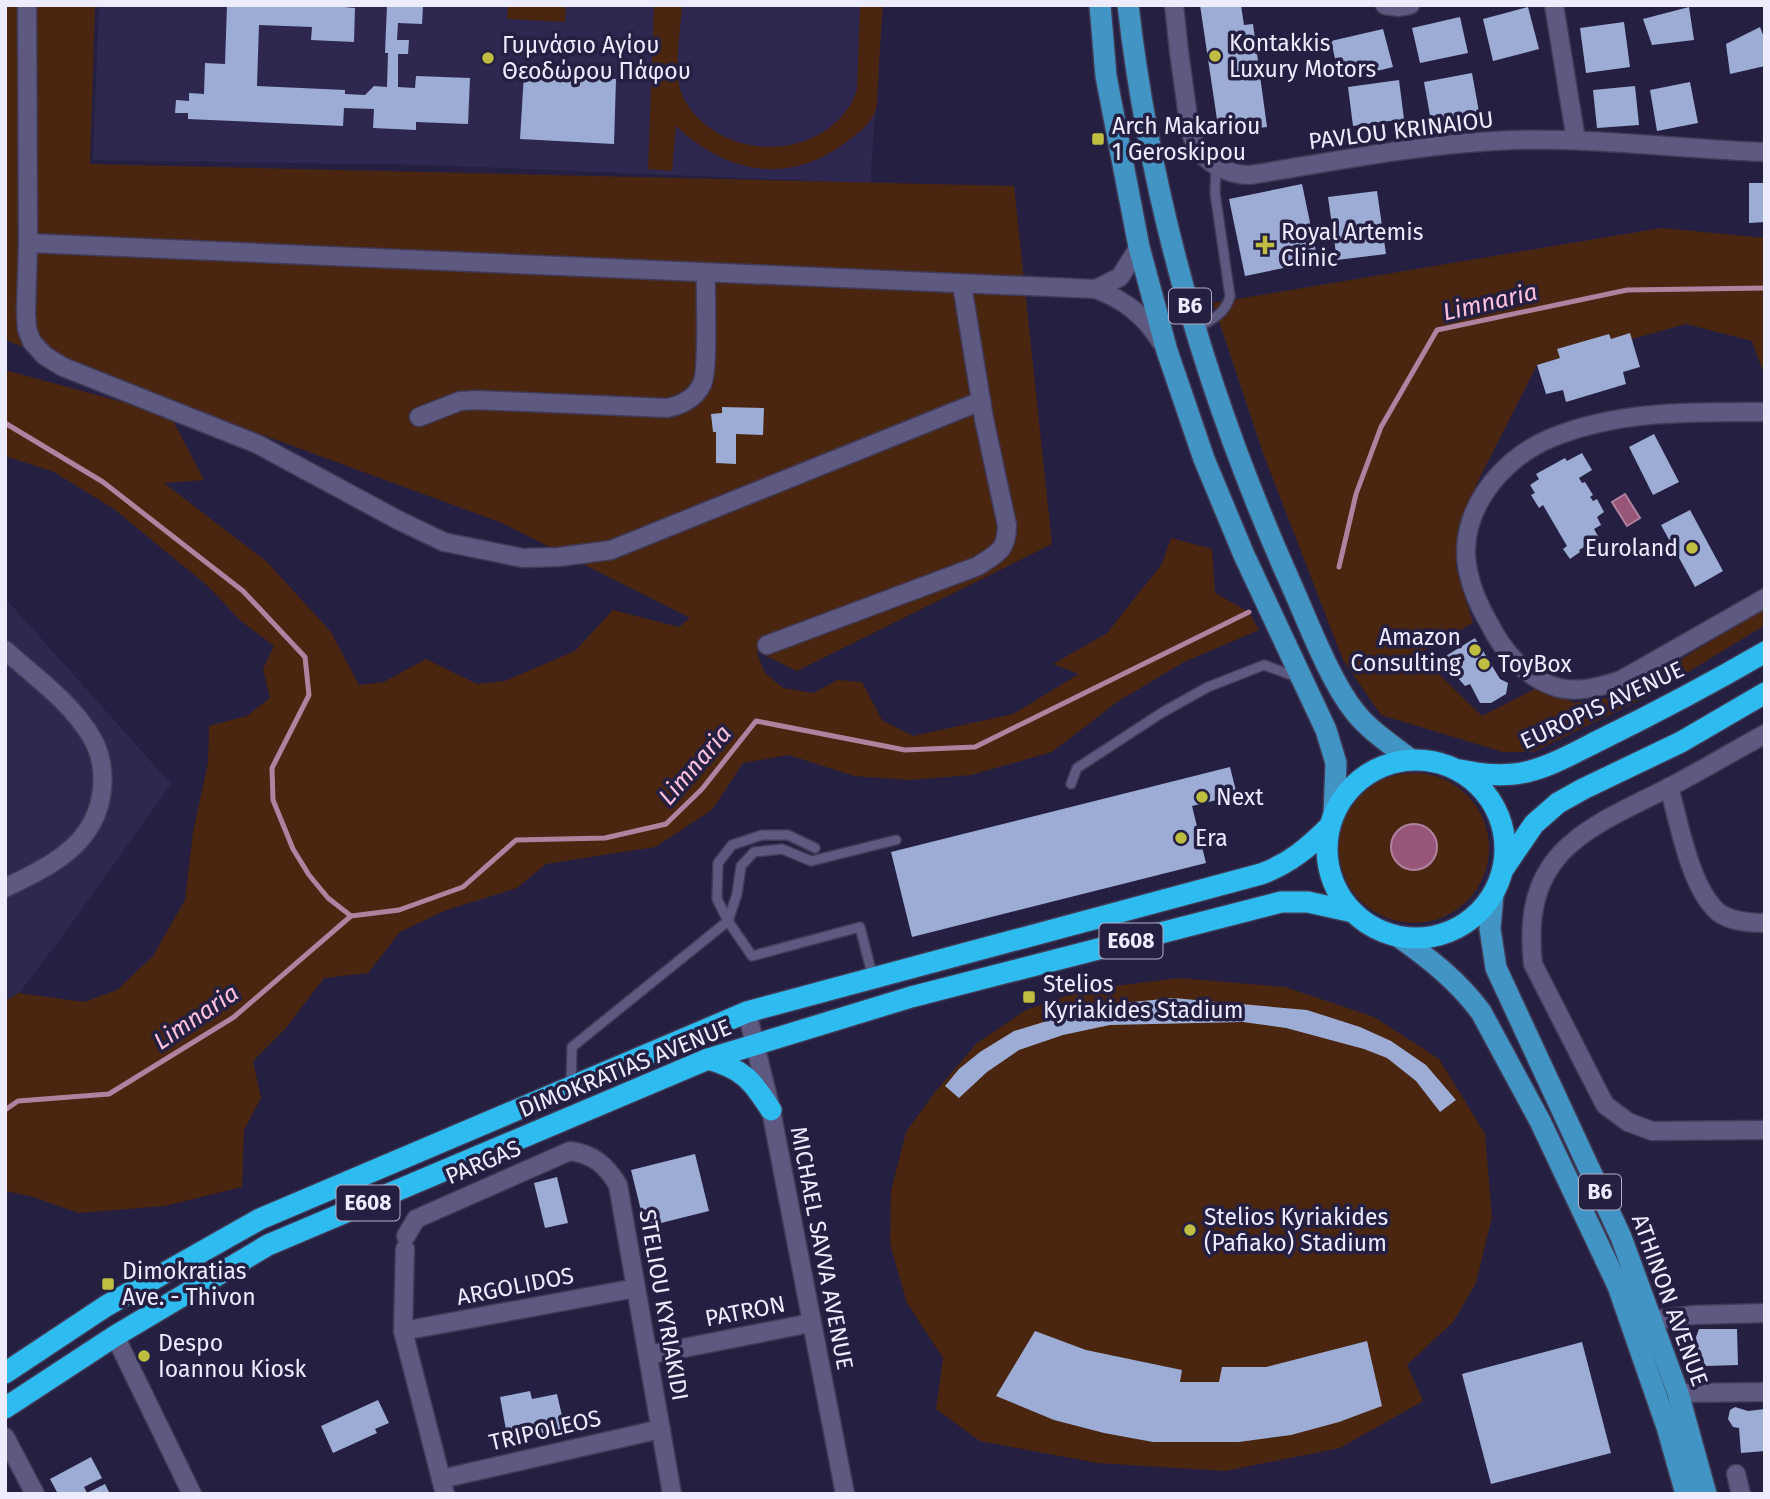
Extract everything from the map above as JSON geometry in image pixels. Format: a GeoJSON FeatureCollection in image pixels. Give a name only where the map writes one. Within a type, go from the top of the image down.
{"type":"FeatureCollection","features":[{"type":"Feature","properties":{"kind":"highway","name":"EUROPIS AVENUE"},"geometry":{"type":"LineString","coordinates":[[1455,769],[1491,775],[1515,774],[1535,769],[1662,710],[1765,652]]}},
{"type":"Feature","properties":{"kind":"highway","name":"E608"},"geometry":{"type":"LineString","coordinates":[[1503,868],[1504,836],[1494,805],[1473,780],[1455,769],[1434,762],[1411,760],[1385,765],[1361,779],[1342,798],[1332,820],[1327,847],[1330,873],[1337,890],[1353,912],[1370,925],[1399,937],[1426,938],[1452,931],[1475,916],[1493,895],[1503,868],[1534,824],[1558,803],[1681,742],[1765,693]]}},
{"type":"Feature","properties":{"kind":"highway","name":"DIMOKRATIAS AVENUE"},"geometry":{"type":"LineString","coordinates":[[5,1373],[106,1306],[260,1219],[747,1012],[1274,870],[1301,853],[1332,820]]}},
{"type":"Feature","properties":{"kind":"highway","name":"DIMOKRATIAS AVENUE"},"geometry":{"type":"LineString","coordinates":[[5,1408],[115,1336],[268,1245],[708,1059],[911,997],[1281,902],[1308,902],[1353,912]]}},
{"type":"Feature","properties":{"kind":"highway"},"geometry":{"type":"LineString","coordinates":[[708,1059],[742,1072],[753,1082],[771,1110]]}},
{"type":"Feature","properties":{"kind":"main road","name":"B6"},"geometry":{"type":"LineString","coordinates":[[1100,5],[1106,76],[1139,247],[1167,351],[1204,459],[1239,543],[1326,730],[1336,763],[1332,820]]}},
{"type":"Feature","properties":{"kind":"main road","name":"B6"},"geometry":{"type":"LineString","coordinates":[[1128,5],[1148,140],[1170,237],[1196,328],[1237,453],[1265,526],[1344,696],[1363,721],[1411,760]]}},
{"type":"Feature","properties":{"kind":"main road","name":"ATHINON AVENUE"},"geometry":{"type":"LineString","coordinates":[[1493,895],[1490,929],[1496,968],[1621,1237],[1678,1393],[1706,1494]]}},
{"type":"Feature","properties":{"kind":"main road","name":"ATHINON AVENUE"},"geometry":{"type":"LineString","coordinates":[[1399,937],[1451,977],[1472,1000],[1540,1121],[1618,1286],[1667,1427],[1686,1494]]}},
{"type":"Feature","properties":{"kind":"street"},"geometry":{"type":"LineString","coordinates":[[27,5],[26,312],[27,329],[32,342],[62,367],[257,444],[444,542],[523,558],[611,550],[981,401]]}},
{"type":"Feature","properties":{"kind":"street"},"geometry":{"type":"LineString","coordinates":[[1174,5],[1190,127],[1196,145],[1216,165]]}},
{"type":"Feature","properties":{"kind":"street"},"geometry":{"type":"LineString","coordinates":[[1384,5],[1410,5]]}},
{"type":"Feature","properties":{"kind":"street"},"geometry":{"type":"LineString","coordinates":[[1554,5],[1576,140]]}},
{"type":"Feature","properties":{"kind":"street","name":"PAVLOU KRINAIOU"},"geometry":{"type":"LineString","coordinates":[[1216,165],[1227,172],[1250,175],[1426,147],[1512,140],[1576,140],[1765,152]]}},
{"type":"Feature","properties":{"kind":"street"},"geometry":{"type":"LineString","coordinates":[[28,243],[1096,289],[1118,298],[1141,315],[1167,351]]}},
{"type":"Feature","properties":{"kind":"street"},"geometry":{"type":"LineString","coordinates":[[1096,289],[1120,277],[1139,247]]}},
{"type":"Feature","properties":{"kind":"street"},"geometry":{"type":"LineString","coordinates":[[419,417],[444,405],[468,400],[667,408],[681,405],[693,397],[704,380],[706,273]]}},
{"type":"Feature","properties":{"kind":"street"},"geometry":{"type":"LineString","coordinates":[[767,645],[978,566],[1003,548],[1007,541],[1007,525],[981,401],[962,285]]}},
{"type":"Feature","properties":{"kind":"street"},"geometry":{"type":"LineString","coordinates":[[1765,412],[1639,415],[1592,423],[1548,439],[1512,462],[1489,484],[1476,509],[1467,539],[1467,569],[1475,597],[1496,638],[1518,664],[1555,687],[1600,687],[1621,680],[1765,598]]}},
{"type":"Feature","properties":{"kind":"street"},"geometry":{"type":"LineString","coordinates":[[5,650],[64,702],[81,722],[94,740],[104,774],[100,804],[90,828],[72,850],[50,866],[5,888]]}},
{"type":"Feature","properties":{"kind":"street"},"geometry":{"type":"LineString","coordinates":[[1765,734],[1599,823],[1561,850],[1542,879],[1536,898],[1530,941],[1533,964],[1605,1105],[1628,1122],[1652,1131],[1765,1130]]}},
{"type":"Feature","properties":{"kind":"street"},"geometry":{"type":"LineString","coordinates":[[1669,787],[1695,875],[1710,903],[1719,913],[1732,919],[1765,923]]}},
{"type":"Feature","properties":{"kind":"street","name":"MICHAEL SAVVA AVENUE"},"geometry":{"type":"LineString","coordinates":[[747,1012],[771,1110],[845,1494]]}},
{"type":"Feature","properties":{"kind":"street","name":"PARGAS"},"geometry":{"type":"LineString","coordinates":[[403,1331],[405,1243],[410,1227],[416,1219],[570,1151]]}},
{"type":"Feature","properties":{"kind":"street","name":"STELIOU KYRIAKIDI"},"geometry":{"type":"LineString","coordinates":[[570,1151],[586,1154],[599,1161],[618,1185],[672,1494]]}},
{"type":"Feature","properties":{"kind":"street","name":"ARGOLIDOS"},"geometry":{"type":"LineString","coordinates":[[403,1331],[636,1288]]}},
{"type":"Feature","properties":{"kind":"street"},"geometry":{"type":"LineString","coordinates":[[1653,1320],[1693,1314],[1765,1313]]}},
{"type":"Feature","properties":{"kind":"street","name":"PATRON"},"geometry":{"type":"LineString","coordinates":[[648,1356],[811,1323]]}},
{"type":"Feature","properties":{"kind":"street"},"geometry":{"type":"LineString","coordinates":[[403,1331],[443,1487]]}},
{"type":"Feature","properties":{"kind":"street"},"geometry":{"type":"LineString","coordinates":[[115,1336],[192,1494]]}},
{"type":"Feature","properties":{"kind":"street"},"geometry":{"type":"LineString","coordinates":[[1678,1393],[1765,1392]]}},
{"type":"Feature","properties":{"kind":"street","name":"TRIPOLEOS"},"geometry":{"type":"LineString","coordinates":[[443,1487],[661,1429]]}},
{"type":"Feature","properties":{"kind":"street"},"geometry":{"type":"LineString","coordinates":[[5,1437],[35,1494]]}},
{"type":"Feature","properties":{"kind":"street"},"geometry":{"type":"LineString","coordinates":[[1736,1474],[1741,1494]]}},
{"type":"Feature","properties":{"kind":"lane"},"geometry":{"type":"LineString","coordinates":[[1196,328],[1215,318],[1228,305],[1230,296],[1215,193],[1216,165]]}},
{"type":"Feature","properties":{"kind":"lane"},"geometry":{"type":"LineString","coordinates":[[1071,784],[1077,768],[1163,712],[1208,687],[1264,665],[1302,679]]}},
{"type":"Feature","properties":{"kind":"lane"},"geometry":{"type":"LineString","coordinates":[[815,848],[788,835],[762,835],[732,845],[718,863],[717,899],[728,922],[752,956],[860,927],[873,978]]}},
{"type":"Feature","properties":{"kind":"lane"},"geometry":{"type":"LineString","coordinates":[[571,1087],[572,1047],[728,922],[737,894],[741,866],[754,852],[782,849],[811,861],[896,840]]}},
{"type":"Feature","properties":{"kind":"shaded area"},"geometry":{"type":"Polygon","coordinates":[[[5,5],[95,5],[90,164],[1014,186],[1052,544],[797,671],[756,651],[765,673],[783,688],[814,693],[837,680],[862,682],[882,720],[913,736],[1013,714],[1079,674],[1053,664],[1107,633],[1162,564],[1171,538],[1212,549],[1215,593],[1249,612],[1259,630],[1184,662],[1117,702],[1052,752],[971,775],[910,780],[854,776],[789,755],[743,763],[712,810],[655,847],[546,864],[517,888],[444,911],[400,932],[368,973],[324,978],[286,1028],[253,1061],[261,1098],[244,1130],[242,1187],[165,1206],[79,1213],[30,1196],[5,1191],[5,1001],[19,993],[84,1002],[117,990],[153,956],[185,900],[193,832],[208,763],[209,726],[247,716],[270,698],[263,669],[274,646],[241,621],[209,587],[114,509],[54,472],[5,456],[5,370],[170,415],[204,480],[164,483],[267,562],[331,632],[359,685],[384,682],[426,659],[477,684],[505,681],[575,651],[613,610],[679,627],[690,618],[502,523],[5,340],[5,5]]]}},
{"type":"Feature","properties":{"kind":"shaded area","name":"Γυμνάσιο Αγίου Θεοδώρου Πάφου"},"geometry":{"type":"Polygon","coordinates":[[[99,5],[883,5],[870,183],[429,165],[93,160],[99,5]]]}},
{"type":"Feature","properties":{"kind":"shaded area"},"geometry":{"type":"Polygon","coordinates":[[[508,5],[566,5],[565,22],[507,19],[508,5]]]}},
{"type":"Feature","properties":{"kind":"shaded area"},"geometry":{"type":"Polygon","coordinates":[[[654,5],[682,5],[678,77],[683,97],[695,115],[711,129],[729,139],[770,147],[811,139],[829,128],[846,111],[857,89],[860,5],[883,5],[877,103],[873,117],[858,133],[823,157],[779,169],[758,168],[715,155],[676,126],[672,171],[648,169],[654,5]]]}},
{"type":"Feature","properties":{"kind":"shaded area"},"geometry":{"type":"Polygon","coordinates":[[[1662,228],[1765,238],[1765,377],[1752,341],[1686,324],[1537,365],[1478,481],[1458,528],[1456,568],[1473,623],[1418,654],[1482,716],[1537,688],[1575,703],[1623,695],[1765,608],[1765,625],[1649,696],[1533,752],[1503,752],[1381,715],[1343,660],[1263,453],[1213,303],[1662,228]]]}},
{"type":"Feature","properties":{"kind":"shaded area"},"geometry":{"type":"Polygon","coordinates":[[[1625,494],[1640,518],[1627,526],[1612,502],[1625,494]]]}},
{"type":"Feature","properties":{"kind":"shaded area"},"geometry":{"type":"Polygon","coordinates":[[[5,598],[171,784],[19,993],[5,1001],[5,598]]]}},
{"type":"Feature","properties":{"kind":"shaded area"},"geometry":{"type":"Polygon","coordinates":[[[1414,773],[1443,779],[1456,785],[1467,795],[1477,806],[1483,819],[1489,848],[1483,877],[1477,890],[1467,901],[1456,911],[1443,917],[1414,923],[1385,917],[1372,911],[1361,901],[1351,890],[1345,877],[1339,848],[1345,819],[1351,806],[1361,795],[1372,785],[1385,779],[1414,773]]]}},
{"type":"Feature","properties":{"kind":"shaded area"},"geometry":{"type":"Polygon","coordinates":[[[1414,824],[1430,831],[1437,847],[1430,863],[1414,870],[1398,863],[1391,847],[1398,831],[1414,824]]]}},
{"type":"Feature","properties":{"kind":"shaded area","name":"Stelios Kyriakides (Pafiako) Stadium"},"geometry":{"type":"Polygon","coordinates":[[[1179,978],[1285,987],[1374,1017],[1439,1059],[1485,1134],[1492,1217],[1476,1283],[1453,1322],[1407,1365],[1423,1401],[1340,1448],[1225,1471],[1097,1463],[980,1441],[936,1409],[943,1358],[907,1303],[890,1244],[891,1191],[906,1132],[935,1092],[977,1043],[1026,1010],[1083,990],[1179,978]]]}},
{"type":"Feature","properties":{"kind":"building"},"geometry":{"type":"Polygon","coordinates":[[[227,5],[323,5],[355,8],[354,42],[311,40],[312,27],[259,25],[257,86],[345,90],[345,94],[365,95],[374,86],[387,87],[387,5],[423,5],[422,24],[398,23],[397,40],[409,40],[408,54],[398,54],[398,87],[415,88],[416,76],[470,78],[468,124],[416,122],[416,130],[373,128],[374,109],[344,108],[343,126],[188,119],[188,113],[175,113],[176,100],[189,101],[189,93],[204,94],[205,63],[225,64],[227,5]]]}},
{"type":"Feature","properties":{"kind":"building"},"geometry":{"type":"Polygon","coordinates":[[[1200,5],[1241,5],[1244,25],[1253,24],[1267,127],[1219,133],[1200,5]]]}},
{"type":"Feature","properties":{"kind":"building"},"geometry":{"type":"Polygon","coordinates":[[[1528,7],[1539,49],[1493,61],[1483,19],[1528,7]]]}},
{"type":"Feature","properties":{"kind":"building"},"geometry":{"type":"Polygon","coordinates":[[[1689,7],[1694,40],[1652,45],[1643,19],[1689,7]]]}},
{"type":"Feature","properties":{"kind":"building"},"geometry":{"type":"Polygon","coordinates":[[[1460,17],[1468,53],[1420,63],[1412,28],[1460,17]]]}},
{"type":"Feature","properties":{"kind":"building"},"geometry":{"type":"Polygon","coordinates":[[[1624,22],[1630,67],[1586,73],[1580,28],[1624,22]]]}},
{"type":"Feature","properties":{"kind":"building"},"geometry":{"type":"Polygon","coordinates":[[[1760,27],[1765,40],[1765,66],[1730,74],[1726,44],[1760,27]]]}},
{"type":"Feature","properties":{"kind":"building"},"geometry":{"type":"Polygon","coordinates":[[[1383,29],[1393,67],[1340,80],[1331,41],[1383,29]]]}},
{"type":"Feature","properties":{"kind":"building"},"geometry":{"type":"Polygon","coordinates":[[[1472,73],[1479,112],[1431,121],[1424,82],[1472,73]]]}},
{"type":"Feature","properties":{"kind":"building"},"geometry":{"type":"Polygon","coordinates":[[[524,74],[616,79],[614,144],[520,139],[524,74]]]}},
{"type":"Feature","properties":{"kind":"building"},"geometry":{"type":"Polygon","coordinates":[[[1399,80],[1404,119],[1353,126],[1348,87],[1399,80]]]}},
{"type":"Feature","properties":{"kind":"building"},"geometry":{"type":"Polygon","coordinates":[[[1690,82],[1698,123],[1657,131],[1650,90],[1690,82]]]}},
{"type":"Feature","properties":{"kind":"building"},"geometry":{"type":"Polygon","coordinates":[[[1635,86],[1639,125],[1597,128],[1593,90],[1635,86]]]}},
{"type":"Feature","properties":{"kind":"building"},"geometry":{"type":"Polygon","coordinates":[[[1749,183],[1765,183],[1765,222],[1749,223],[1749,183]]]}},
{"type":"Feature","properties":{"kind":"building"},"geometry":{"type":"Polygon","coordinates":[[[1302,184],[1318,261],[1245,276],[1229,199],[1302,184]]]}},
{"type":"Feature","properties":{"kind":"building"},"geometry":{"type":"Polygon","coordinates":[[[1377,191],[1386,254],[1337,260],[1328,197],[1377,191]]]}},
{"type":"Feature","properties":{"kind":"building"},"geometry":{"type":"Polygon","coordinates":[[[1630,333],[1640,367],[1623,372],[1626,384],[1566,402],[1563,390],[1546,394],[1537,365],[1560,358],[1557,349],[1609,334],[1611,339],[1630,333]]]}},
{"type":"Feature","properties":{"kind":"building"},"geometry":{"type":"Polygon","coordinates":[[[722,407],[764,408],[763,435],[736,434],[736,464],[716,463],[716,432],[713,432],[711,414],[722,413],[722,407]]]}},
{"type":"Feature","properties":{"kind":"building"},"geometry":{"type":"Polygon","coordinates":[[[1654,434],[1679,482],[1653,495],[1629,447],[1654,434]]]}},
{"type":"Feature","properties":{"kind":"building"},"geometry":{"type":"Polygon","coordinates":[[[1582,453],[1592,470],[1579,478],[1582,483],[1585,482],[1593,495],[1590,497],[1593,501],[1597,499],[1604,512],[1597,517],[1601,525],[1594,529],[1599,538],[1570,559],[1563,549],[1567,546],[1543,505],[1539,508],[1531,495],[1535,493],[1530,485],[1539,479],[1536,474],[1565,458],[1567,461],[1582,453]]]}},
{"type":"Feature","properties":{"kind":"building","name":"Euroland"},"geometry":{"type":"Polygon","coordinates":[[[1690,510],[1723,571],[1695,587],[1661,525],[1690,510]]]}},
{"type":"Feature","properties":{"kind":"building"},"geometry":{"type":"Polygon","coordinates":[[[1475,638],[1500,679],[1508,683],[1506,694],[1491,703],[1480,703],[1470,684],[1465,686],[1441,659],[1475,638]]]}},
{"type":"Feature","properties":{"kind":"building"},"geometry":{"type":"Polygon","coordinates":[[[1230,767],[1237,795],[1192,806],[1206,863],[912,937],[891,852],[1230,767]]]}},
{"type":"Feature","properties":{"kind":"building"},"geometry":{"type":"Polygon","coordinates":[[[1173,998],[1307,1010],[1360,1027],[1391,1041],[1426,1065],[1456,1100],[1440,1112],[1416,1081],[1387,1058],[1286,1028],[1243,1022],[1110,1025],[1063,1035],[1019,1050],[987,1072],[959,1098],[945,1086],[959,1069],[980,1052],[1014,1031],[1083,1010],[1173,998]]]}},
{"type":"Feature","properties":{"kind":"building"},"geometry":{"type":"Polygon","coordinates":[[[695,1154],[709,1211],[645,1227],[631,1170],[695,1154]]]}},
{"type":"Feature","properties":{"kind":"building"},"geometry":{"type":"Polygon","coordinates":[[[557,1177],[568,1223],[545,1228],[534,1183],[557,1177]]]}},
{"type":"Feature","properties":{"kind":"building"},"geometry":{"type":"Polygon","coordinates":[[[1699,1329],[1737,1329],[1738,1365],[1706,1366],[1697,1353],[1695,1340],[1699,1329]]]}},
{"type":"Feature","properties":{"kind":"building"},"geometry":{"type":"Polygon","coordinates":[[[1035,1331],[1086,1350],[1182,1370],[1180,1382],[1219,1382],[1222,1367],[1266,1367],[1367,1341],[1382,1406],[1339,1422],[1291,1435],[1239,1442],[1153,1442],[1104,1433],[1054,1420],[996,1396],[1035,1331]]]}},
{"type":"Feature","properties":{"kind":"building"},"geometry":{"type":"Polygon","coordinates":[[[1582,1342],[1611,1453],[1491,1484],[1462,1374],[1582,1342]]]}},
{"type":"Feature","properties":{"kind":"building"},"geometry":{"type":"Polygon","coordinates":[[[530,1391],[532,1399],[557,1394],[565,1429],[508,1441],[500,1397],[530,1391]]]}},
{"type":"Feature","properties":{"kind":"building"},"geometry":{"type":"Polygon","coordinates":[[[378,1400],[389,1423],[375,1429],[377,1433],[333,1453],[321,1426],[378,1400]]]}},
{"type":"Feature","properties":{"kind":"building"},"geometry":{"type":"Polygon","coordinates":[[[1735,1407],[1748,1411],[1765,1409],[1765,1451],[1741,1453],[1739,1428],[1733,1427],[1728,1419],[1730,1410],[1735,1407]]]}},
{"type":"Feature","properties":{"kind":"building"},"geometry":{"type":"Polygon","coordinates":[[[91,1457],[102,1478],[84,1487],[87,1493],[105,1484],[110,1494],[58,1494],[50,1479],[91,1457]]]}},
{"type":"Feature","properties":{"kind":"waterway","name":"Limnaria"},"geometry":{"type":"LineString","coordinates":[[1339,567],[1356,494],[1381,427],[1437,330],[1627,290],[1765,288]]}},
{"type":"Feature","properties":{"kind":"waterway"},"geometry":{"type":"LineString","coordinates":[[5,423],[103,482],[243,591],[305,657],[309,695],[272,768],[273,800],[293,849],[309,875],[328,898],[351,916]]}},
{"type":"Feature","properties":{"kind":"waterway","name":"Limnaria"},"geometry":{"type":"LineString","coordinates":[[5,1110],[18,1101],[109,1094],[234,1017],[351,916],[399,910],[463,887],[516,840],[605,838],[666,824],[702,789],[756,721],[905,750],[975,747],[1249,612]]}},
{"type":"Feature","properties":{"kind":"place","name":"Kontakkis Luxury Motors"},"geometry":{"type":"Point","coordinates":[1215,56]}},
{"type":"Feature","properties":{"kind":"place","name":"Γυμνάσιο Αγίου Θεοδώρου Πάφου"},"geometry":{"type":"Point","coordinates":[488,58]}},
{"type":"Feature","properties":{"kind":"place","name":"Arch Makariou 1 Geroskipou"},"geometry":{"type":"Point","coordinates":[1098,139]}},
{"type":"Feature","properties":{"kind":"place","name":"Royal Artemis Clinic"},"geometry":{"type":"Point","coordinates":[1265,245]}},
{"type":"Feature","properties":{"kind":"place","name":"Euroland"},"geometry":{"type":"Point","coordinates":[1692,548]}},
{"type":"Feature","properties":{"kind":"place","name":"Amazon Consulting"},"geometry":{"type":"Point","coordinates":[1475,650]}},
{"type":"Feature","properties":{"kind":"place","name":"ToyBox"},"geometry":{"type":"Point","coordinates":[1484,664]}},
{"type":"Feature","properties":{"kind":"place","name":"Next"},"geometry":{"type":"Point","coordinates":[1202,797]}},
{"type":"Feature","properties":{"kind":"place","name":"Era"},"geometry":{"type":"Point","coordinates":[1181,838]}},
{"type":"Feature","properties":{"kind":"place","name":"Stelios Kyriakides Stadium"},"geometry":{"type":"Point","coordinates":[1029,997]}},
{"type":"Feature","properties":{"kind":"place","name":"Stelios Kyriakides (Pafiako) Stadium"},"geometry":{"type":"Point","coordinates":[1190,1230]}},
{"type":"Feature","properties":{"kind":"place","name":"Dimokratias Ave. - Thivon"},"geometry":{"type":"Point","coordinates":[108,1284]}},
{"type":"Feature","properties":{"kind":"place","name":"Despo Ioannou Kiosk"},"geometry":{"type":"Point","coordinates":[144,1356]}}]}
